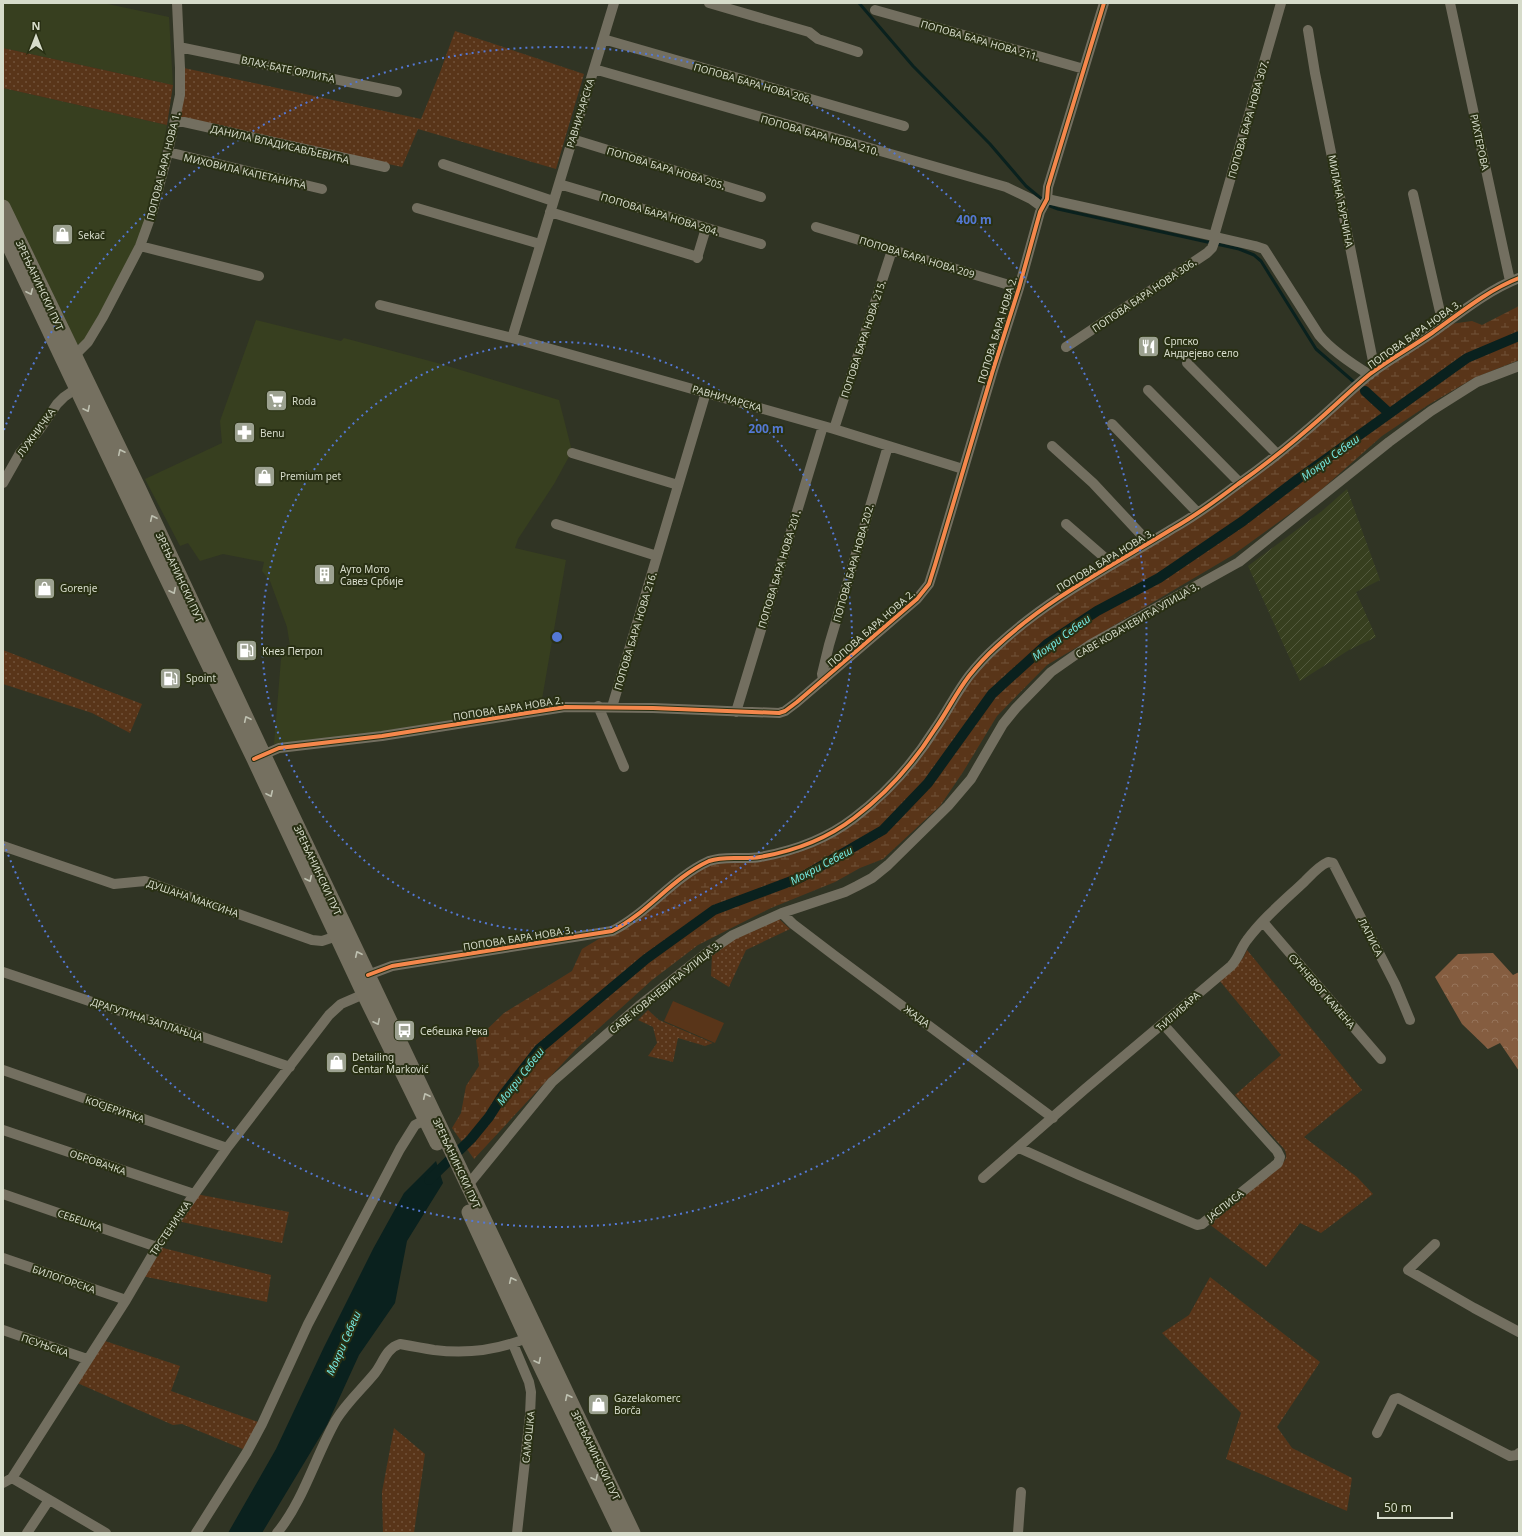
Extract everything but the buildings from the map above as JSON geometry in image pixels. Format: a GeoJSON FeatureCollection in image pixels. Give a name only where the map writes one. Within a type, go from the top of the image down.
{"type":"FeatureCollection","features":[{"type":"Feature","properties":{"kind":"main road","name":"ЗРЕЊАНИНСКИ ПУТ"},"geometry":{"type":"LineString","coordinates":[[3,207],[138,487],[259,757],[336,936],[364,994],[430,1117]]}},
{"type":"Feature","properties":{"kind":"main road","name":"ЗРЕЊАНИНСКИ ПУТ"},"geometry":{"type":"LineString","coordinates":[[3,232],[198,644],[259,757],[368,975],[430,1117],[455,1170],[527,1338],[621,1533]]}},
{"type":"Feature","properties":{"kind":"main road","name":"ЗРЕЊАНИНСКИ ПУТ"},"geometry":{"type":"LineString","coordinates":[[455,1170],[468,1185],[633,1533]]}},
{"type":"Feature","properties":{"kind":"street","name":"ПОПОВА БАРА НОВА 1."},"geometry":{"type":"LineString","coordinates":[[74,356],[88,342],[103,317],[140,246],[153,210],[168,152],[180,91],[177,3]]}},
{"type":"Feature","properties":{"kind":"street","name":"РАВНИЧАРСКА"},"geometry":{"type":"LineString","coordinates":[[512,338],[614,3]]}},
{"type":"Feature","properties":{"kind":"street"},"geometry":{"type":"LineString","coordinates":[[709,3],[809,32],[818,39],[858,52]]}},
{"type":"Feature","properties":{"kind":"street","name":"ПОПОВА БАРА НОВА 2."},"geometry":{"type":"LineString","coordinates":[[259,757],[280,748],[382,736],[565,706],[771,713],[785,711],[925,591],[929,584],[935,565],[1104,3]]}},
{"type":"Feature","properties":{"kind":"street","name":"ПОПОВА БАРА НОВА 307."},"geometry":{"type":"LineString","coordinates":[[1215,237],[1281,3]]}},
{"type":"Feature","properties":{"kind":"street","name":"РИХТЕРОВА"},"geometry":{"type":"LineString","coordinates":[[1450,3],[1514,280]]}},
{"type":"Feature","properties":{"kind":"street","name":"ПОПОВА БАРА НОВА 211."},"geometry":{"type":"LineString","coordinates":[[875,10],[1084,69]]}},
{"type":"Feature","properties":{"kind":"street","name":"МИЛАНА ЋУРЧИНА"},"geometry":{"type":"LineString","coordinates":[[1308,30],[1372,373]]}},
{"type":"Feature","properties":{"kind":"street","name":"ПОПОВА БАРА НОВА 206."},"geometry":{"type":"LineString","coordinates":[[603,39],[904,126]]}},
{"type":"Feature","properties":{"kind":"street","name":"ВЛАХ-БАТЕ ОРЛИЋА"},"geometry":{"type":"LineString","coordinates":[[179,47],[397,92]]}},
{"type":"Feature","properties":{"kind":"street","name":"ПОПОВА БАРА НОВА 210."},"geometry":{"type":"LineString","coordinates":[[594,69],[1006,187],[1031,199],[1044,203]]}},
{"type":"Feature","properties":{"kind":"street","name":"ДАНИЛА ВЛАДИСАВЉЕВИЋА"},"geometry":{"type":"LineString","coordinates":[[175,120],[385,167]]}},
{"type":"Feature","properties":{"kind":"street","name":"ПОПОВА БАРА НОВА 205."},"geometry":{"type":"LineString","coordinates":[[572,139],[761,197]]}},
{"type":"Feature","properties":{"kind":"street","name":"МИХОВИЛА КАПЕТАНИЋА"},"geometry":{"type":"LineString","coordinates":[[168,152],[322,189]]}},
{"type":"Feature","properties":{"kind":"street"},"geometry":{"type":"LineString","coordinates":[[443,164],[553,201]]}},
{"type":"Feature","properties":{"kind":"street","name":"ПОПОВА БАРА НОВА 204."},"geometry":{"type":"LineString","coordinates":[[558,184],[761,244]]}},
{"type":"Feature","properties":{"kind":"street"},"geometry":{"type":"LineString","coordinates":[[1413,194],[1443,325]]}},
{"type":"Feature","properties":{"kind":"street"},"geometry":{"type":"LineString","coordinates":[[1044,203],[1215,237],[1264,249],[1325,343],[1357,367],[1372,373]]}},
{"type":"Feature","properties":{"kind":"street"},"geometry":{"type":"LineString","coordinates":[[417,208],[540,244]]}},
{"type":"Feature","properties":{"kind":"street"},"geometry":{"type":"LineString","coordinates":[[550,212],[697,258],[706,228]]}},
{"type":"Feature","properties":{"kind":"street","name":"ПОПОВА БАРА НОВА 209"},"geometry":{"type":"LineString","coordinates":[[816,227],[1019,288]]}},
{"type":"Feature","properties":{"kind":"street","name":"ПОПОВА БАРА НОВА 306."},"geometry":{"type":"LineString","coordinates":[[1066,347],[1212,248],[1215,237]]}},
{"type":"Feature","properties":{"kind":"street"},"geometry":{"type":"LineString","coordinates":[[140,246],[259,276]]}},
{"type":"Feature","properties":{"kind":"street","name":"ПОПОВА БАРА НОВА 215."},"geometry":{"type":"LineString","coordinates":[[834,429],[892,250]]}},
{"type":"Feature","properties":{"kind":"street","name":"ПОПОВА БАРА НОВА 3."},"geometry":{"type":"LineString","coordinates":[[368,975],[392,966],[612,931],[632,920],[677,882],[695,869],[711,861],[720,858],[759,857],[779,853],[826,837],[873,803],[894,783],[915,759],[968,677],[993,649],[1031,617],[1112,564],[1197,512],[1240,483],[1322,417],[1372,373],[1471,305],[1514,280]]}},
{"type":"Feature","properties":{"kind":"street","name":"РАВНИЧАРСКА"},"geometry":{"type":"LineString","coordinates":[[380,305],[512,338],[706,392],[964,468]]}},
{"type":"Feature","properties":{"kind":"street"},"geometry":{"type":"LineString","coordinates":[[1187,363],[1277,454]]}},
{"type":"Feature","properties":{"kind":"street","name":"САВЕ КОВАЧЕВИЋА УЛИЦА 3."},"geometry":{"type":"LineString","coordinates":[[468,1185],[552,1082],[626,1017],[722,942],[782,913],[845,892],[872,878],[888,865],[945,810],[971,779],[1003,724],[1016,708],[1051,672],[1091,644],[1239,562],[1261,546],[1389,442],[1431,411],[1477,382],[1519,366]]}},
{"type":"Feature","properties":{"kind":"street","name":"ЛУЖНИЧКА"},"geometry":{"type":"LineString","coordinates":[[3,483],[20,453],[40,429],[57,404],[77,388]]}},
{"type":"Feature","properties":{"kind":"street"},"geometry":{"type":"LineString","coordinates":[[1148,390],[1240,483]]}},
{"type":"Feature","properties":{"kind":"street","name":"ПОПОВА БАРА НОВА 216."},"geometry":{"type":"LineString","coordinates":[[612,707],[706,392]]}},
{"type":"Feature","properties":{"kind":"street"},"geometry":{"type":"LineString","coordinates":[[1112,424],[1197,512]]}},
{"type":"Feature","properties":{"kind":"street","name":"ПОПОВА БАРА НОВА 201."},"geometry":{"type":"LineString","coordinates":[[736,712],[823,426]]}},
{"type":"Feature","properties":{"kind":"street","name":"ПОПОВА БАРА НОВА 202."},"geometry":{"type":"LineString","coordinates":[[823,680],[822,674],[829,645],[888,446]]}},
{"type":"Feature","properties":{"kind":"street"},"geometry":{"type":"LineString","coordinates":[[1052,446],[1093,483],[1148,543]]}},
{"type":"Feature","properties":{"kind":"street"},"geometry":{"type":"LineString","coordinates":[[572,453],[678,485]]}},
{"type":"Feature","properties":{"kind":"street"},"geometry":{"type":"LineString","coordinates":[[556,524],[657,556]]}},
{"type":"Feature","properties":{"kind":"street"},"geometry":{"type":"LineString","coordinates":[[1066,524],[1112,564]]}},
{"type":"Feature","properties":{"kind":"street"},"geometry":{"type":"LineString","coordinates":[[598,706],[624,767]]}},
{"type":"Feature","properties":{"kind":"street","name":"ДУШАНА МАКСИНА"},"geometry":{"type":"LineString","coordinates":[[3,846],[114,884],[145,881],[312,940],[322,941],[336,936]]}},
{"type":"Feature","properties":{"kind":"street","name":"ЛАПИСА"},"geometry":{"type":"LineString","coordinates":[[1324,864],[1330,862],[1335,867],[1395,984],[1410,1020]]}},
{"type":"Feature","properties":{"kind":"street","name":"ЋИЛИБАРА"},"geometry":{"type":"LineString","coordinates":[[1019,1148],[1235,962],[1243,944],[1263,922],[1324,864]]}},
{"type":"Feature","properties":{"kind":"street","name":"ЖАДА"},"geometry":{"type":"LineString","coordinates":[[782,913],[793,924],[835,956],[1053,1118]]}},
{"type":"Feature","properties":{"kind":"street","name":"СУНЧЕВОГ КАМЕНА"},"geometry":{"type":"LineString","coordinates":[[1263,922],[1381,1060]]}},
{"type":"Feature","properties":{"kind":"street","name":"ДРАГУТИНА ЗАПЛАЊЦА"},"geometry":{"type":"LineString","coordinates":[[3,972],[290,1067]]}},
{"type":"Feature","properties":{"kind":"street","name":"ТРСТЕНИЧКА"},"geometry":{"type":"LineString","coordinates":[[7,1481],[126,1300],[157,1247],[227,1148],[329,1015],[341,1004],[364,994]]}},
{"type":"Feature","properties":{"kind":"street","name":"ЈАСПИСА"},"geometry":{"type":"LineString","coordinates":[[1019,1148],[1078,1175],[1197,1225],[1202,1224],[1278,1163],[1280,1157],[1277,1151],[1163,1024]]}},
{"type":"Feature","properties":{"kind":"street","name":"КОСЈЕРИЋКА"},"geometry":{"type":"LineString","coordinates":[[3,1070],[227,1148]]}},
{"type":"Feature","properties":{"kind":"street"},"geometry":{"type":"LineString","coordinates":[[196,1533],[247,1452],[308,1324],[400,1149],[412,1128],[430,1117]]}},
{"type":"Feature","properties":{"kind":"street","name":"ОБРОВАЧКА"},"geometry":{"type":"LineString","coordinates":[[3,1130],[194,1194]]}},
{"type":"Feature","properties":{"kind":"street"},"geometry":{"type":"LineString","coordinates":[[984,1178],[1019,1148]]}},
{"type":"Feature","properties":{"kind":"street","name":"СЕБЕШКА"},"geometry":{"type":"LineString","coordinates":[[3,1194],[157,1247]]}},
{"type":"Feature","properties":{"kind":"street"},"geometry":{"type":"LineString","coordinates":[[1435,1244],[1408,1270],[1519,1332]]}},
{"type":"Feature","properties":{"kind":"street","name":"БИЛОГОРСКА"},"geometry":{"type":"LineString","coordinates":[[3,1258],[126,1300]]}},
{"type":"Feature","properties":{"kind":"street","name":"ПСУЊСКА"},"geometry":{"type":"LineString","coordinates":[[3,1330],[87,1359]]}},
{"type":"Feature","properties":{"kind":"street"},"geometry":{"type":"LineString","coordinates":[[277,1533],[289,1519],[336,1420],[348,1402],[376,1372],[389,1351],[395,1346],[400,1344],[451,1351],[489,1348],[513,1344],[527,1338]]}},
{"type":"Feature","properties":{"kind":"street","name":"САМОШКА"},"geometry":{"type":"LineString","coordinates":[[513,1344],[529,1382],[531,1392],[530,1415],[517,1533]]}},
{"type":"Feature","properties":{"kind":"street"},"geometry":{"type":"LineString","coordinates":[[1377,1433],[1394,1400],[1398,1398],[1510,1456],[1517,1455],[1519,1453]]}},
{"type":"Feature","properties":{"kind":"street"},"geometry":{"type":"LineString","coordinates":[[7,1481],[49,1500],[106,1533]]}},
{"type":"Feature","properties":{"kind":"street"},"geometry":{"type":"LineString","coordinates":[[1018,1533],[1021,1492]]}},
{"type":"Feature","properties":{"kind":"street"},"geometry":{"type":"LineString","coordinates":[[27,1533],[49,1500]]}},
{"type":"Feature","properties":{"kind":"shaded area"},"geometry":{"type":"Polygon","coordinates":[[[3,3],[103,3],[169,17],[173,85],[3,48],[3,3]]]}},
{"type":"Feature","properties":{"kind":"shaded area"},"geometry":{"type":"Polygon","coordinates":[[[3,88],[167,125],[155,193],[137,243],[86,341],[74,346],[3,198],[3,88]]]}},
{"type":"Feature","properties":{"kind":"shaded area"},"geometry":{"type":"Polygon","coordinates":[[[256,320],[341,341],[344,338],[441,364],[559,400],[572,451],[554,484],[518,539],[515,548],[566,560],[541,705],[372,733],[274,744],[281,659],[290,646],[287,627],[270,581],[262,571],[264,562],[223,554],[200,561],[188,543],[180,546],[145,479],[222,443],[220,421],[256,320]]]}},
{"type":"Feature","properties":{"kind":"shaded area"},"geometry":{"type":"Polygon","coordinates":[[[1347,489],[1380,580],[1356,592],[1376,637],[1349,650],[1300,681],[1248,566],[1322,511],[1347,489]]]}},
{"type":"Feature","properties":{"kind":"green space"},"geometry":{"type":"Polygon","coordinates":[[[455,31],[584,74],[556,169],[418,129],[402,167],[179,118],[184,68],[421,119],[455,31]]]}},
{"type":"Feature","properties":{"kind":"green space"},"geometry":{"type":"Polygon","coordinates":[[[3,48],[173,85],[167,125],[3,88],[3,48]]]}},
{"type":"Feature","properties":{"kind":"green space"},"geometry":{"type":"Polygon","coordinates":[[[1519,306],[1519,360],[1474,378],[1428,405],[1382,436],[1313,497],[1233,555],[1047,665],[997,716],[963,772],[940,806],[883,859],[860,868],[835,882],[771,908],[698,945],[652,980],[576,1049],[474,1159],[452,1128],[461,1113],[466,1086],[479,1066],[476,1040],[504,1013],[572,971],[582,949],[612,931],[711,861],[745,858],[826,837],[894,783],[968,677],[1012,632],[1240,483],[1370,375],[1443,325],[1472,321],[1482,325],[1519,306]]]}},
{"type":"Feature","properties":{"kind":"green space"},"geometry":{"type":"Polygon","coordinates":[[[3,650],[142,704],[130,733],[92,713],[3,684],[3,650]]]}},
{"type":"Feature","properties":{"kind":"green space"},"geometry":{"type":"Polygon","coordinates":[[[778,918],[790,929],[746,950],[729,987],[711,976],[712,955],[729,942],[778,918]]]}},
{"type":"Feature","properties":{"kind":"green space"},"geometry":{"type":"Polygon","coordinates":[[[1247,950],[1362,1090],[1304,1137],[1357,1177],[1373,1194],[1321,1233],[1300,1223],[1266,1267],[1209,1224],[1280,1166],[1286,1158],[1284,1149],[1235,1095],[1281,1055],[1219,980],[1243,958],[1247,950]]]}},
{"type":"Feature","properties":{"kind":"green space"},"geometry":{"type":"Polygon","coordinates":[[[1493,953],[1513,975],[1519,972],[1519,1071],[1500,1043],[1488,1049],[1462,1024],[1435,977],[1458,954],[1493,953]]]}},
{"type":"Feature","properties":{"kind":"green space"},"geometry":{"type":"Polygon","coordinates":[[[673,1001],[724,1023],[715,1043],[664,1021],[673,1001]]]}},
{"type":"Feature","properties":{"kind":"green space"},"geometry":{"type":"Polygon","coordinates":[[[648,1010],[659,1020],[713,1043],[705,1046],[678,1038],[673,1062],[648,1056],[657,1043],[653,1027],[638,1020],[648,1010]]]}},
{"type":"Feature","properties":{"kind":"green space"},"geometry":{"type":"Polygon","coordinates":[[[196,1194],[289,1212],[282,1243],[177,1221],[196,1194]]]}},
{"type":"Feature","properties":{"kind":"green space"},"geometry":{"type":"Polygon","coordinates":[[[159,1247],[271,1275],[267,1302],[142,1276],[159,1247]]]}},
{"type":"Feature","properties":{"kind":"green space"},"geometry":{"type":"Polygon","coordinates":[[[1210,1277],[1320,1362],[1277,1427],[1292,1448],[1352,1478],[1347,1511],[1226,1459],[1241,1413],[1162,1333],[1189,1315],[1210,1277]]]}},
{"type":"Feature","properties":{"kind":"green space"},"geometry":{"type":"Polygon","coordinates":[[[102,1340],[180,1366],[171,1391],[264,1424],[250,1452],[182,1424],[173,1425],[75,1382],[102,1340]]]}},
{"type":"Feature","properties":{"kind":"green space"},"geometry":{"type":"Polygon","coordinates":[[[394,1428],[425,1454],[414,1533],[383,1533],[382,1492],[394,1428]]]}},
{"type":"Feature","properties":{"kind":"water"},"geometry":{"type":"Polygon","coordinates":[[[436,1161],[443,1183],[407,1241],[395,1303],[359,1355],[327,1425],[262,1533],[228,1533],[276,1449],[324,1347],[373,1249],[404,1193],[436,1161]]]}},
{"type":"Feature","properties":{"kind":"waterway"},"geometry":{"type":"LineString","coordinates":[[859,3],[913,66],[990,144],[1026,186],[1050,206],[1239,249],[1254,255],[1261,261],[1316,349],[1354,382]]}},
{"type":"Feature","properties":{"kind":"waterway","name":"Мокри Себеш"},"geometry":{"type":"LineString","coordinates":[[429,1180],[471,1139],[539,1049],[646,959],[714,910],[802,877],[883,830],[928,783],[992,694],[1047,644],[1097,611],[1159,578],[1243,521],[1298,479],[1467,358],[1519,336]]}},
{"type":"Feature","properties":{"kind":"waterway"},"geometry":{"type":"LineString","coordinates":[[1365,391],[1389,413]]}},
{"type":"Feature","properties":{"kind":"cycle path"},"geometry":{"type":"LineString","coordinates":[[254,759],[279,748],[382,736],[565,707],[653,708],[779,713],[785,711],[797,702],[917,599],[929,584],[935,565],[1019,288],[1040,212],[1047,199],[1048,187],[1104,3]]}},
{"type":"Feature","properties":{"kind":"cycle path"},"geometry":{"type":"LineString","coordinates":[[368,975],[392,966],[612,931],[637,915],[683,877],[709,861],[722,858],[760,857],[773,854],[810,843],[833,832],[854,818],[899,777],[927,742],[969,676],[978,665],[1016,629],[1059,598],[1206,508],[1282,451],[1370,374],[1432,333],[1485,295],[1519,278]]}},
{"type":"Feature","properties":{"kind":"place","name":"Sekač"},"geometry":{"type":"Point","coordinates":[62,235]}},
{"type":"Feature","properties":{"kind":"place","name":"Српско Андрејево село"},"geometry":{"type":"Point","coordinates":[1148,347]}},
{"type":"Feature","properties":{"kind":"place","name":"Roda"},"geometry":{"type":"Point","coordinates":[277,401]}},
{"type":"Feature","properties":{"kind":"place","name":"Benu"},"geometry":{"type":"Point","coordinates":[244,433]}},
{"type":"Feature","properties":{"kind":"place","name":"Premium pet"},"geometry":{"type":"Point","coordinates":[265,476]}},
{"type":"Feature","properties":{"kind":"place","name":"Ауто Мото Савез Србије"},"geometry":{"type":"Point","coordinates":[324,575]}},
{"type":"Feature","properties":{"kind":"place","name":"Gorenje"},"geometry":{"type":"Point","coordinates":[44,588]}},
{"type":"Feature","properties":{"kind":"place","name":"Кнез Петрол"},"geometry":{"type":"Point","coordinates":[246,651]}},
{"type":"Feature","properties":{"kind":"place","name":"Spoint"},"geometry":{"type":"Point","coordinates":[171,678]}},
{"type":"Feature","properties":{"kind":"place","name":"Себешка Река"},"geometry":{"type":"Point","coordinates":[404,1031]}},
{"type":"Feature","properties":{"kind":"place","name":"Detailing Centar Marković"},"geometry":{"type":"Point","coordinates":[337,1063]}},
{"type":"Feature","properties":{"kind":"place","name":"Gazelakomerc Borča"},"geometry":{"type":"Point","coordinates":[598,1404]}}]}
